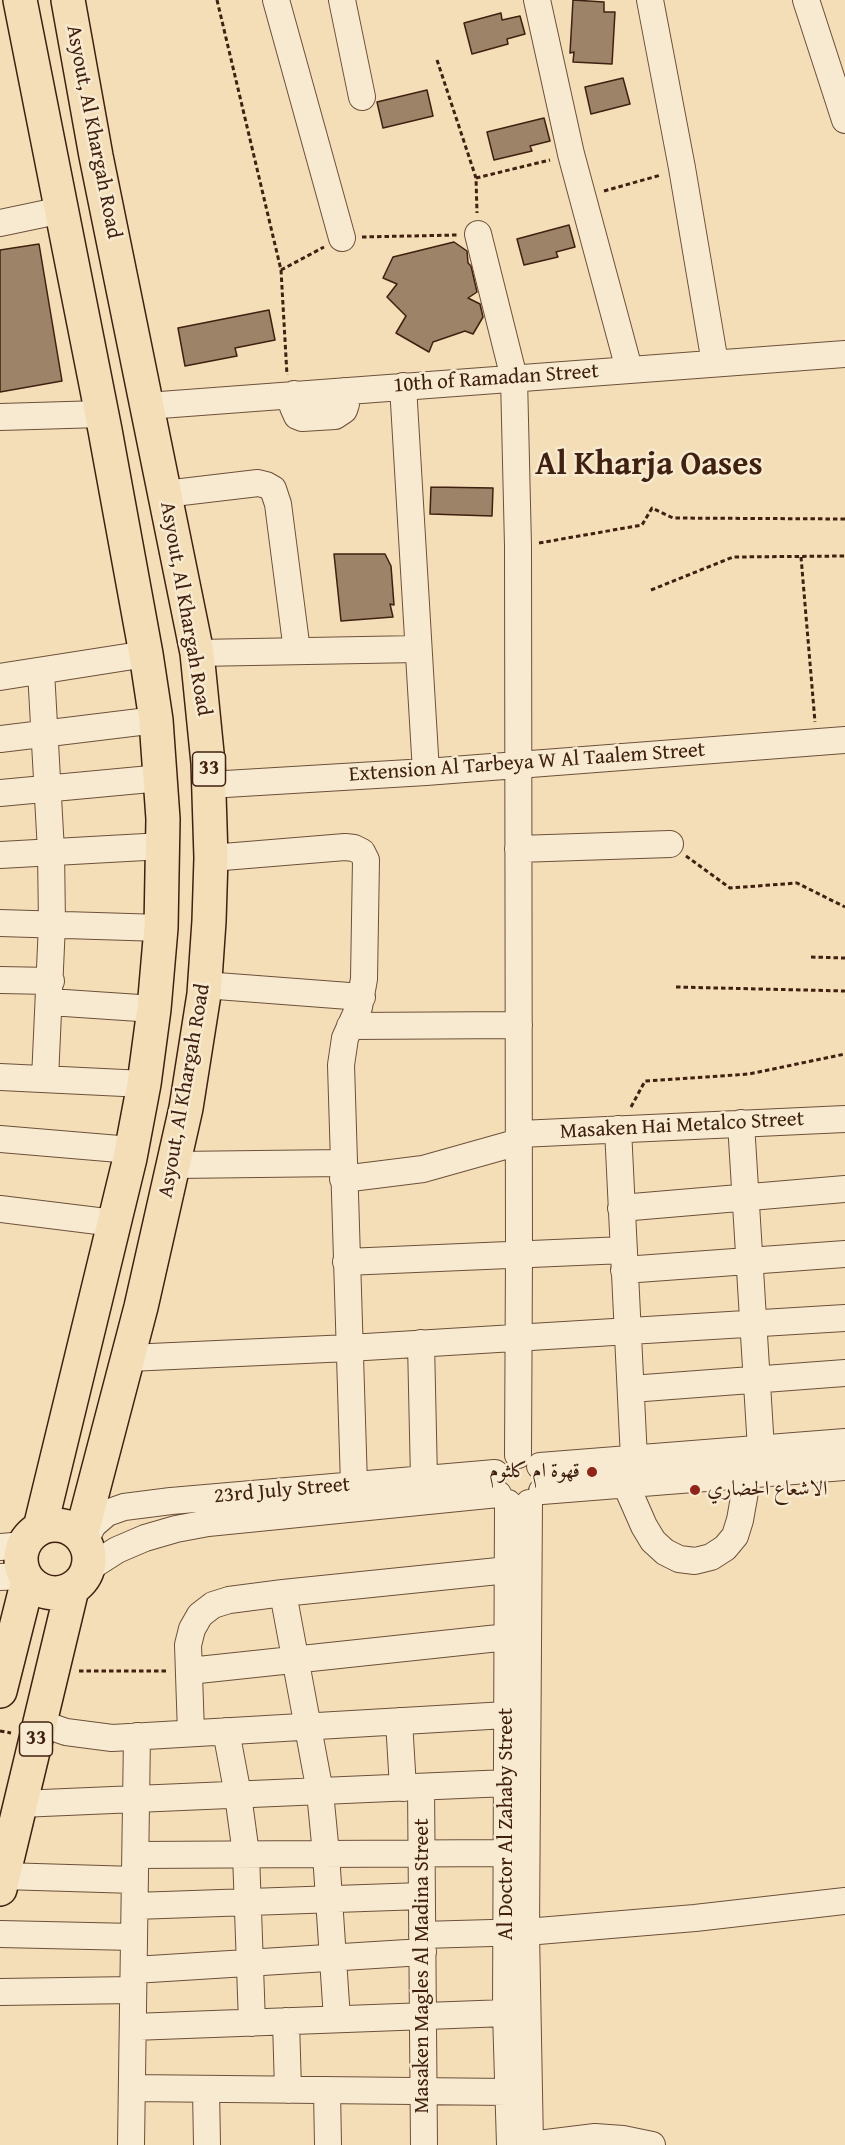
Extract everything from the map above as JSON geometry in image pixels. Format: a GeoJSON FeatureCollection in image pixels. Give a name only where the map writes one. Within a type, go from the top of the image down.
{"type":"FeatureCollection","features":[{"type":"Feature","properties":{"kind":"highway","name":"Asyout, Al Khargah Road"},"geometry":{"type":"LineString","coordinates":[[0,1691],[19,1559],[114,1222],[144,1084],[154,1009],[161,928],[163,846],[156,720],[146,654],[20,0]]}},
{"type":"Feature","properties":{"kind":"highway","name":"Asyout, Al Khargah Road"},"geometry":{"type":"LineString","coordinates":[[2,1882],[82,1559],[175,1165],[196,1052],[204,985],[211,858],[209,785],[197,653],[96,156],[68,0]]}},
{"type":"Feature","properties":{"kind":"highway"},"geometry":{"type":"LineString","coordinates":[[51,1525],[62,1525],[73,1529],[82,1559],[63,1593],[44,1592],[19,1559],[51,1525]]}},
{"type":"Feature","properties":{"kind":"street"},"geometry":{"type":"LineString","coordinates":[[276,0],[342,238]]}},
{"type":"Feature","properties":{"kind":"street"},"geometry":{"type":"LineString","coordinates":[[342,0],[362,97]]}},
{"type":"Feature","properties":{"kind":"street"},"geometry":{"type":"LineString","coordinates":[[537,0],[571,154],[628,369]]}},
{"type":"Feature","properties":{"kind":"street"},"geometry":{"type":"LineString","coordinates":[[650,0],[682,168],[715,363]]}},
{"type":"Feature","properties":{"kind":"street"},"geometry":{"type":"LineString","coordinates":[[806,0],[845,120]]}},
{"type":"Feature","properties":{"kind":"street"},"geometry":{"type":"LineString","coordinates":[[0,224],[62,210]]}},
{"type":"Feature","properties":{"kind":"street"},"geometry":{"type":"LineString","coordinates":[[478,234],[514,378],[518,546],[519,764],[519,1483]]}},
{"type":"Feature","properties":{"kind":"street","name":"10th of Ramadan Street"},"geometry":{"type":"LineString","coordinates":[[147,406],[845,354]]}},
{"type":"Feature","properties":{"kind":"street"},"geometry":{"type":"LineString","coordinates":[[403,386],[426,772]]}},
{"type":"Feature","properties":{"kind":"street"},"geometry":{"type":"LineString","coordinates":[[0,417],[101,414]]}},
{"type":"Feature","properties":{"kind":"street"},"geometry":{"type":"LineString","coordinates":[[165,494],[258,483],[273,489],[277,496],[297,651]]}},
{"type":"Feature","properties":{"kind":"street"},"geometry":{"type":"LineString","coordinates":[[197,653],[418,649]]}},
{"type":"Feature","properties":{"kind":"street"},"geometry":{"type":"LineString","coordinates":[[0,677],[146,654]]}},
{"type":"Feature","properties":{"kind":"street"},"geometry":{"type":"LineString","coordinates":[[41,671],[51,851],[52,924],[51,991],[45,1079]]}},
{"type":"Feature","properties":{"kind":"street"},"geometry":{"type":"LineString","coordinates":[[0,739],[156,720]]}},
{"type":"Feature","properties":{"kind":"street","name":"Extension Al Tarbeya W Al Taalem Street"},"geometry":{"type":"LineString","coordinates":[[209,785],[426,772],[845,740]]}},
{"type":"Feature","properties":{"kind":"street"},"geometry":{"type":"LineString","coordinates":[[0,793],[161,778]]}},
{"type":"Feature","properties":{"kind":"street"},"geometry":{"type":"LineString","coordinates":[[518,849],[670,844]]}},
{"type":"Feature","properties":{"kind":"street"},"geometry":{"type":"LineString","coordinates":[[0,855],[163,846]]}},
{"type":"Feature","properties":{"kind":"street"},"geometry":{"type":"LineString","coordinates":[[211,858],[345,847],[362,852],[366,860],[362,997],[345,1038],[341,1065],[354,1485]]}},
{"type":"Feature","properties":{"kind":"street"},"geometry":{"type":"LineString","coordinates":[[0,923],[161,928]]}},
{"type":"Feature","properties":{"kind":"street"},"geometry":{"type":"LineString","coordinates":[[0,980],[154,1009]]}},
{"type":"Feature","properties":{"kind":"street"},"geometry":{"type":"LineString","coordinates":[[204,985],[362,997]]}},
{"type":"Feature","properties":{"kind":"street"},"geometry":{"type":"LineString","coordinates":[[350,1026],[519,1025]]}},
{"type":"Feature","properties":{"kind":"street"},"geometry":{"type":"LineString","coordinates":[[0,1077],[144,1084]]}},
{"type":"Feature","properties":{"kind":"street","name":"Masaken Hai Metalco Street"},"geometry":{"type":"LineString","coordinates":[[175,1165],[343,1171],[423,1168],[519,1138],[618,1129],[845,1119]]}},
{"type":"Feature","properties":{"kind":"street"},"geometry":{"type":"LineString","coordinates":[[741,1123],[761,1449]]}},
{"type":"Feature","properties":{"kind":"street"},"geometry":{"type":"LineString","coordinates":[[618,1129],[634,1459]]}},
{"type":"Feature","properties":{"kind":"street"},"geometry":{"type":"LineString","coordinates":[[0,1139],[131,1150]]}},
{"type":"Feature","properties":{"kind":"street"},"geometry":{"type":"LineString","coordinates":[[621,1208],[845,1189]]}},
{"type":"Feature","properties":{"kind":"street"},"geometry":{"type":"LineString","coordinates":[[0,1209],[114,1222]]}},
{"type":"Feature","properties":{"kind":"street"},"geometry":{"type":"LineString","coordinates":[[346,1262],[519,1255],[624,1260],[750,1261],[845,1254]]}},
{"type":"Feature","properties":{"kind":"street"},"geometry":{"type":"LineString","coordinates":[[129,1358],[349,1348],[845,1318]]}},
{"type":"Feature","properties":{"kind":"street"},"geometry":{"type":"LineString","coordinates":[[420,1343],[424,1479]]}},
{"type":"Feature","properties":{"kind":"street"},"geometry":{"type":"LineString","coordinates":[[631,1389],[845,1373]]}},
{"type":"Feature","properties":{"kind":"street","name":"23rd July Street"},"geometry":{"type":"LineString","coordinates":[[82,1559],[117,1550],[145,1538],[176,1529],[208,1523],[519,1483],[634,1459],[845,1442]]}},
{"type":"Feature","properties":{"kind":"street","name":"23rd July Street"},"geometry":{"type":"LineString","coordinates":[[82,1559],[93,1525],[107,1513],[124,1507],[171,1501],[424,1479],[626,1485],[845,1467]]}},
{"type":"Feature","properties":{"kind":"street"},"geometry":{"type":"LineString","coordinates":[[626,1485],[644,1527],[653,1541],[672,1556],[695,1561],[711,1557],[725,1548],[735,1536],[748,1475]]}},
{"type":"Feature","properties":{"kind":"street","name":"Al Doctor Al Zahaby Street"},"geometry":{"type":"LineString","coordinates":[[519,1483],[508,1570],[507,1853],[517,1932],[530,2145]]}},
{"type":"Feature","properties":{"kind":"street","name":"Al Doctor Al Zahaby Street"},"geometry":{"type":"LineString","coordinates":[[510,2145],[506,2013],[517,1932],[519,1483]]}},
{"type":"Feature","properties":{"kind":"street"},"geometry":{"type":"LineString","coordinates":[[191,1733],[188,1645],[192,1629],[200,1615],[213,1605],[229,1600],[283,1593],[508,1570]]}},
{"type":"Feature","properties":{"kind":"street"},"geometry":{"type":"LineString","coordinates":[[283,1593],[320,1791],[337,2019]]}},
{"type":"Feature","properties":{"kind":"street"},"geometry":{"type":"LineString","coordinates":[[189,1671],[508,1637]]}},
{"type":"Feature","properties":{"kind":"street"},"geometry":{"type":"LineString","coordinates":[[40,1723],[66,1732],[112,1738],[506,1714]]}},
{"type":"Feature","properties":{"kind":"street","name":"Masaken Magles Al Madina Street"},"geometry":{"type":"LineString","coordinates":[[399,1721],[422,1853],[424,2145]]}},
{"type":"Feature","properties":{"kind":"street"},"geometry":{"type":"LineString","coordinates":[[226,1731],[246,1854],[252,2023]]}},
{"type":"Feature","properties":{"kind":"street"},"geometry":{"type":"LineString","coordinates":[[131,2145],[137,1736]]}},
{"type":"Feature","properties":{"kind":"street"},"geometry":{"type":"LineString","coordinates":[[20,1804],[507,1783]]}},
{"type":"Feature","properties":{"kind":"street"},"geometry":{"type":"LineString","coordinates":[[136,1855],[507,1853]]}},
{"type":"Feature","properties":{"kind":"street"},"geometry":{"type":"LineString","coordinates":[[2,1882],[135,1880]]}},
{"type":"Feature","properties":{"kind":"street"},"geometry":{"type":"LineString","coordinates":[[135,1906],[422,1896]]}},
{"type":"Feature","properties":{"kind":"street"},"geometry":{"type":"LineString","coordinates":[[0,1992],[134,1980],[250,1962],[333,1957],[517,1932],[695,1917],[845,1901]]}},
{"type":"Feature","properties":{"kind":"street"},"geometry":{"type":"LineString","coordinates":[[0,1934],[134,1937]]}},
{"type":"Feature","properties":{"kind":"street"},"geometry":{"type":"LineString","coordinates":[[133,2027],[506,2013]]}},
{"type":"Feature","properties":{"kind":"street"},"geometry":{"type":"LineString","coordinates":[[286,2021],[288,2090]]}},
{"type":"Feature","properties":{"kind":"street"},"geometry":{"type":"LineString","coordinates":[[132,2088],[508,2092]]}},
{"type":"Feature","properties":{"kind":"street"},"geometry":{"type":"LineString","coordinates":[[206,2089],[207,2145]]}},
{"type":"Feature","properties":{"kind":"street"},"geometry":{"type":"LineString","coordinates":[[327,2090],[328,2145]]}},
{"type":"Feature","properties":{"kind":"street"},"geometry":{"type":"LineString","coordinates":[[530,2145],[595,2137],[623,2139],[652,2145]]}},
{"type":"Feature","properties":{"kind":"path"},"geometry":{"type":"LineString","coordinates":[[217,0],[281,270],[291,394]]}},
{"type":"Feature","properties":{"kind":"path"},"geometry":{"type":"LineString","coordinates":[[281,270],[342,238],[478,234],[476,178],[437,60]]}},
{"type":"Feature","properties":{"kind":"path"},"geometry":{"type":"LineString","coordinates":[[476,178],[571,154]]}},
{"type":"Feature","properties":{"kind":"path"},"geometry":{"type":"LineString","coordinates":[[582,198],[682,168]]}},
{"type":"Feature","properties":{"kind":"path"},"geometry":{"type":"LineString","coordinates":[[518,546],[642,525],[652,508],[673,518],[845,519]]}},
{"type":"Feature","properties":{"kind":"path"},"geometry":{"type":"LineString","coordinates":[[651,590],[733,557],[845,556]]}},
{"type":"Feature","properties":{"kind":"path"},"geometry":{"type":"LineString","coordinates":[[801,557],[817,742]]}},
{"type":"Feature","properties":{"kind":"path"},"geometry":{"type":"LineString","coordinates":[[670,844],[730,888],[797,883],[845,907]]}},
{"type":"Feature","properties":{"kind":"path"},"geometry":{"type":"LineString","coordinates":[[811,957],[845,958]]}},
{"type":"Feature","properties":{"kind":"path"},"geometry":{"type":"LineString","coordinates":[[676,987],[845,991]]}},
{"type":"Feature","properties":{"kind":"path"},"geometry":{"type":"LineString","coordinates":[[618,1129],[645,1081],[749,1074],[845,1054]]}},
{"type":"Feature","properties":{"kind":"path"},"geometry":{"type":"LineString","coordinates":[[53,1671],[189,1671]]}},
{"type":"Feature","properties":{"kind":"building"},"geometry":{"type":"Polygon","coordinates":[[[573,0],[604,2],[604,12],[615,12],[612,64],[573,62],[574,52],[570,53],[573,0]]]}},
{"type":"Feature","properties":{"kind":"building"},"geometry":{"type":"Polygon","coordinates":[[[501,13],[502,20],[520,16],[525,34],[507,39],[508,44],[472,54],[464,23],[501,13]]]}},
{"type":"Feature","properties":{"kind":"building"},"geometry":{"type":"Polygon","coordinates":[[[623,78],[630,104],[591,114],[585,87],[623,78]]]}},
{"type":"Feature","properties":{"kind":"building"},"geometry":{"type":"Polygon","coordinates":[[[427,90],[433,116],[383,128],[377,102],[427,90]]]}},
{"type":"Feature","properties":{"kind":"building"},"geometry":{"type":"Polygon","coordinates":[[[544,118],[550,141],[530,146],[532,151],[494,160],[487,132],[544,118]]]}},
{"type":"Feature","properties":{"kind":"building"},"geometry":{"type":"Polygon","coordinates":[[[569,225],[575,247],[556,252],[558,257],[524,265],[517,239],[569,225]]]}},
{"type":"Feature","properties":{"kind":"building"},"geometry":{"type":"Polygon","coordinates":[[[454,242],[467,251],[468,263],[471,266],[477,292],[468,298],[480,304],[483,317],[473,334],[465,331],[433,342],[429,352],[396,333],[406,316],[387,297],[397,284],[383,278],[393,257],[454,242]]]}},
{"type":"Feature","properties":{"kind":"building"},"geometry":{"type":"Polygon","coordinates":[[[39,244],[62,381],[0,392],[0,250],[39,244]]]}},
{"type":"Feature","properties":{"kind":"building"},"geometry":{"type":"Polygon","coordinates":[[[269,310],[275,340],[235,348],[237,356],[185,366],[178,328],[269,310]]]}},
{"type":"Feature","properties":{"kind":"building"},"geometry":{"type":"Polygon","coordinates":[[[431,487],[493,488],[492,516],[430,514],[431,487]]]}},
{"type":"Feature","properties":{"kind":"building"},"geometry":{"type":"Polygon","coordinates":[[[334,554],[385,554],[391,566],[394,605],[390,604],[393,617],[341,621],[334,554]]]}},
{"type":"Feature","properties":{"kind":"place","name":"قهوة ام كلثوم"},"geometry":{"type":"Point","coordinates":[592,1472]}},
{"type":"Feature","properties":{"kind":"place","name":"الاشعاع الحضاري"},"geometry":{"type":"Point","coordinates":[695,1490]}},
{"type":"Feature","properties":{"kind":"district","name":"Al Kharja Oases"},"geometry":{"type":"Point","coordinates":[649,466]}}]}
